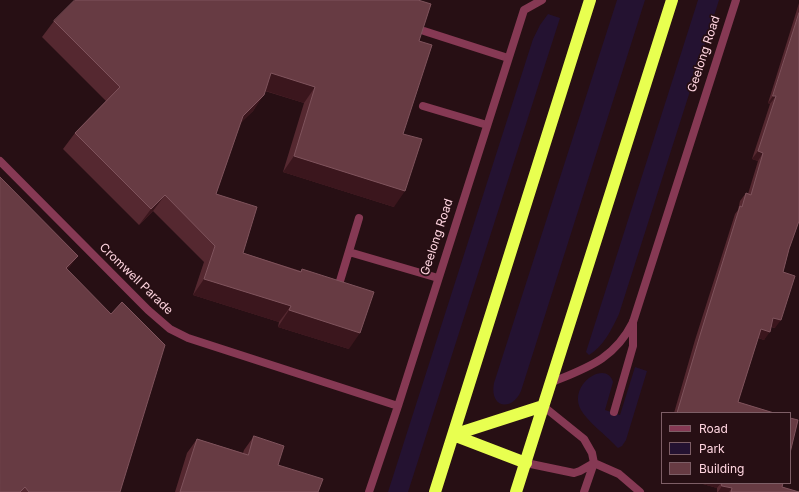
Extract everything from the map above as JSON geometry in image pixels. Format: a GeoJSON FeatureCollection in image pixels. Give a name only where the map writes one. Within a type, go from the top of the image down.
{"type":"FeatureCollection","features":[{"type":"Feature","properties":{"kind":"highway"},"geometry":{"type":"LineString","coordinates":[[435,492],[590,0]]}},
{"type":"Feature","properties":{"kind":"highway"},"geometry":{"type":"LineString","coordinates":[[516,492],[672,0]]}},
{"type":"Feature","properties":{"kind":"highway"},"geometry":{"type":"LineString","coordinates":[[453,435],[543,406]]}},
{"type":"Feature","properties":{"kind":"highway"},"geometry":{"type":"LineString","coordinates":[[453,435],[526,463]]}},
{"type":"Feature","properties":{"kind":"street","name":"Geelong Road"},"geometry":{"type":"LineString","coordinates":[[369,492],[398,406],[524,10],[542,0]]}},
{"type":"Feature","properties":{"kind":"street","name":"Geelong Road"},"geometry":{"type":"LineString","coordinates":[[550,383],[592,365],[606,356],[620,341],[633,322],[736,0]]}},
{"type":"Feature","properties":{"kind":"street"},"geometry":{"type":"LineString","coordinates":[[424,31],[508,58]]}},
{"type":"Feature","properties":{"kind":"street"},"geometry":{"type":"LineString","coordinates":[[423,106],[487,125]]}},
{"type":"Feature","properties":{"kind":"street","name":"Cromwell Parade"},"geometry":{"type":"LineString","coordinates":[[0,161],[148,310],[170,329],[188,338],[398,406]]}},
{"type":"Feature","properties":{"kind":"street"},"geometry":{"type":"LineString","coordinates":[[336,292],[359,218]]}},
{"type":"Feature","properties":{"kind":"street"},"geometry":{"type":"LineString","coordinates":[[349,252],[438,278]]}},
{"type":"Feature","properties":{"kind":"street","name":"Geelong Road"},"geometry":{"type":"LineString","coordinates":[[614,412],[634,346],[633,322]]}},
{"type":"Feature","properties":{"kind":"street"},"geometry":{"type":"LineString","coordinates":[[543,406],[584,439],[592,453],[594,463],[584,492]]}},
{"type":"Feature","properties":{"kind":"street"},"geometry":{"type":"LineString","coordinates":[[526,463],[574,473],[580,472],[594,463]]}},
{"type":"Feature","properties":{"kind":"street"},"geometry":{"type":"LineString","coordinates":[[594,463],[619,474],[640,492]]}},
{"type":"Feature","properties":{"kind":"green space"},"geometry":{"type":"Polygon","coordinates":[[[617,0],[645,0],[521,391],[517,398],[512,402],[502,404],[495,398],[493,391],[494,383],[617,0]]]}},
{"type":"Feature","properties":{"kind":"green space"},"geometry":{"type":"Polygon","coordinates":[[[698,0],[719,0],[619,314],[603,342],[594,352],[589,355],[586,352],[698,0]]]}},
{"type":"Feature","properties":{"kind":"green space"},"geometry":{"type":"Polygon","coordinates":[[[548,14],[560,18],[408,492],[388,492],[533,39],[540,25],[548,14]]]}},
{"type":"Feature","properties":{"kind":"green space"},"geometry":{"type":"Polygon","coordinates":[[[635,367],[647,371],[626,440],[622,446],[618,448],[584,415],[578,400],[579,391],[583,384],[590,378],[597,374],[604,373],[609,376],[613,382],[605,410],[620,415],[635,367]]]}},
{"type":"Feature","properties":{"kind":"building"},"geometry":{"type":"Polygon","coordinates":[[[75,0],[418,0],[431,4],[419,41],[432,45],[403,134],[422,139],[405,191],[294,156],[315,87],[271,73],[264,95],[243,116],[216,194],[257,207],[243,253],[301,272],[302,269],[374,292],[360,333],[289,310],[291,306],[204,279],[215,246],[165,195],[151,209],[75,133],[120,87],[54,21],[75,0]]]}},
{"type":"Feature","properties":{"kind":"building"},"geometry":{"type":"Polygon","coordinates":[[[799,13],[799,221],[783,272],[795,276],[781,320],[773,318],[770,332],[761,329],[738,402],[771,412],[677,412],[740,206],[742,207],[746,193],[751,195],[763,153],[758,151],[776,96],[773,96],[799,13]]]}},
{"type":"Feature","properties":{"kind":"building"},"geometry":{"type":"Polygon","coordinates":[[[0,177],[78,256],[66,268],[111,314],[122,302],[165,345],[120,492],[29,492],[25,487],[20,492],[0,492],[0,177]]]}},
{"type":"Feature","properties":{"kind":"building"},"geometry":{"type":"Polygon","coordinates":[[[791,418],[798,420],[791,449],[791,418]]]}},
{"type":"Feature","properties":{"kind":"building"},"geometry":{"type":"Polygon","coordinates":[[[254,436],[284,446],[278,465],[323,479],[318,492],[180,492],[197,439],[248,455],[254,436]]]}},
{"type":"Feature","properties":{"kind":"building"},"geometry":{"type":"Polygon","coordinates":[[[722,484],[783,484],[782,487],[799,492],[731,492],[732,488],[722,486],[722,484]]]}}]}
